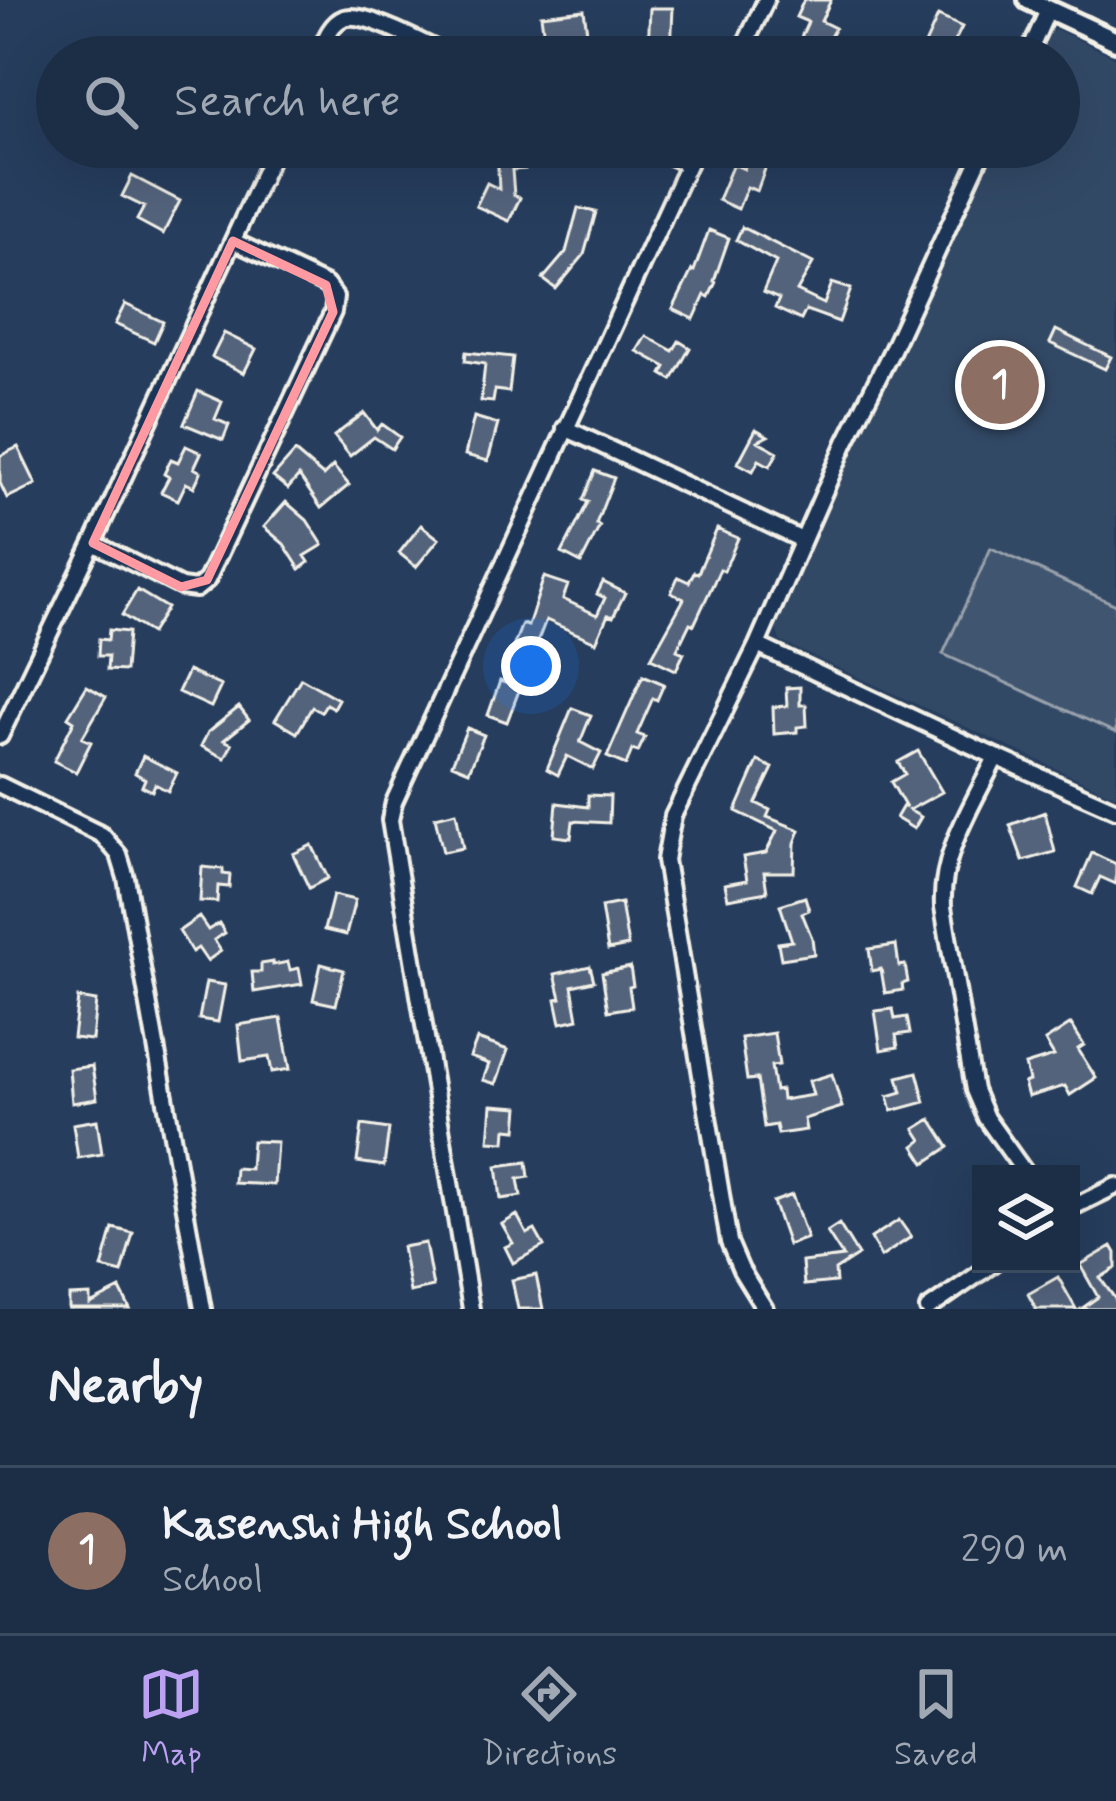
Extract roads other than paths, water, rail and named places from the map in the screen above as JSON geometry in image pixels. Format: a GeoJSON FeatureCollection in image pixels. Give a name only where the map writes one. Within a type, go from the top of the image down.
{"type":"FeatureCollection","features":[{"type":"Feature","properties":{"kind":"main road"},"geometry":{"type":"LineString","coordinates":[[1028,0],[1116,41]]}},
{"type":"Feature","properties":{"kind":"street"},"geometry":{"type":"LineString","coordinates":[[749,36],[766,0]]}},
{"type":"Feature","properties":{"kind":"street"},"geometry":{"type":"LineString","coordinates":[[1036,36],[1048,10]]}},
{"type":"Feature","properties":{"kind":"street"},"geometry":{"type":"LineString","coordinates":[[327,36],[345,18],[363,16],[406,36]]}},
{"type":"Feature","properties":{"kind":"street"},"geometry":{"type":"LineString","coordinates":[[0,736],[267,168]]}},
{"type":"Feature","properties":{"kind":"street"},"geometry":{"type":"LineString","coordinates":[[471,1309],[390,820],[394,802],[686,168]]}},
{"type":"Feature","properties":{"kind":"street"},"geometry":{"type":"LineString","coordinates":[[765,1309],[729,1242],[665,860],[673,816],[757,645],[976,168]]}},
{"type":"Feature","properties":{"kind":"street"},"geometry":{"type":"LineString","coordinates":[[94,543],[181,587],[196,589],[207,580],[333,312],[335,297],[326,285],[233,241]]}},
{"type":"Feature","properties":{"kind":"street"},"geometry":{"type":"LineString","coordinates":[[565,428],[802,540]]}},
{"type":"Feature","properties":{"kind":"street"},"geometry":{"type":"LineString","coordinates":[[757,645],[1116,810]]}},
{"type":"Feature","properties":{"kind":"street"},"geometry":{"type":"LineString","coordinates":[[996,757],[947,860],[943,907],[974,1090],[986,1118],[1020,1165]]}},
{"type":"Feature","properties":{"kind":"street"},"geometry":{"type":"LineString","coordinates":[[0,785],[102,835],[119,855],[203,1309]]}},
{"type":"Feature","properties":{"kind":"street"},"geometry":{"type":"LineString","coordinates":[[1080,1204],[1116,1186]]}},
{"type":"Feature","properties":{"kind":"street"},"geometry":{"type":"LineString","coordinates":[[928,1309],[980,1273]]}},
{"type":"Feature","properties":{"kind":"place","name":"Kasenshi High School"},"geometry":{"type":"Point","coordinates":[1000,385]}}]}
